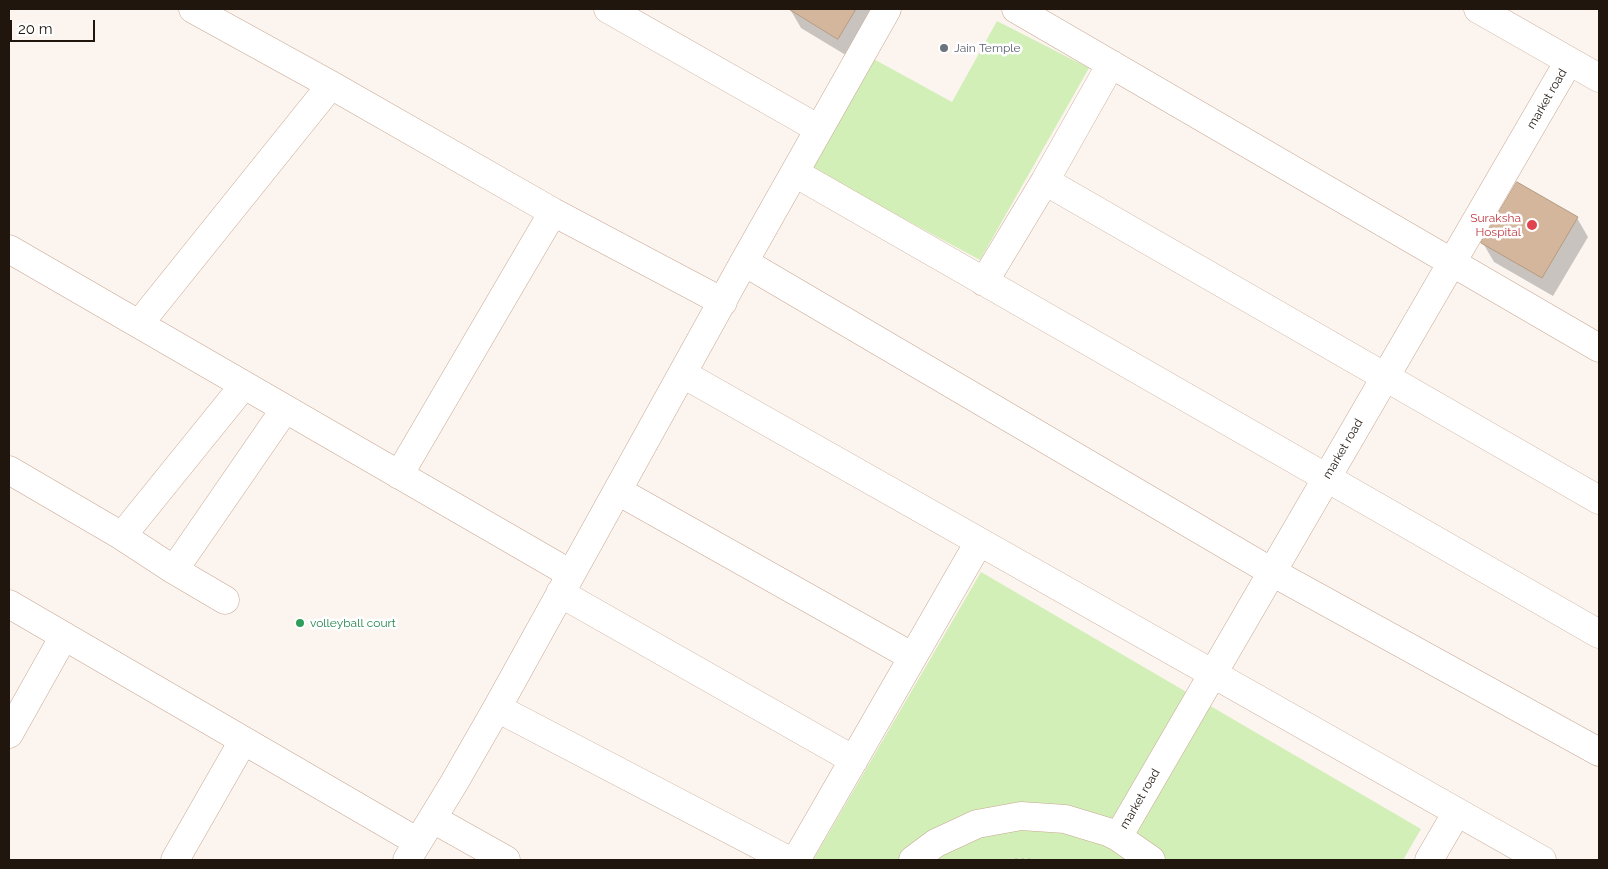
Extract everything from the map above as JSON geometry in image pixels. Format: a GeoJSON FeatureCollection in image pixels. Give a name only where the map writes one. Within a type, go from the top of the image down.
{"type":"FeatureCollection","features":[{"type":"Feature","properties":{"kind":"street"},"geometry":{"type":"LineString","coordinates":[[193,9],[331,85],[553,212],[723,302]]}},
{"type":"Feature","properties":{"kind":"street"},"geometry":{"type":"LineString","coordinates":[[608,9],[820,129]]}},
{"type":"Feature","properties":{"kind":"street"},"geometry":{"type":"LineString","coordinates":[[9,604],[243,741],[412,851],[433,819],[497,708],[744,262],[887,9]]}},
{"type":"Feature","properties":{"kind":"street"},"geometry":{"type":"LineString","coordinates":[[1016,9],[1599,348]]}},
{"type":"Feature","properties":{"kind":"street"},"geometry":{"type":"LineString","coordinates":[[1478,9],[1599,78]]}},
{"type":"Feature","properties":{"kind":"street","name":"market road"},"geometry":{"type":"LineString","coordinates":[[1118,837],[1569,61]]}},
{"type":"Feature","properties":{"kind":"street"},"geometry":{"type":"LineString","coordinates":[[984,282],[1045,181],[1111,64]]}},
{"type":"Feature","properties":{"kind":"street"},"geometry":{"type":"LineString","coordinates":[[140,324],[331,85]]}},
{"type":"Feature","properties":{"kind":"street"},"geometry":{"type":"LineString","coordinates":[[795,173],[1599,634]]}},
{"type":"Feature","properties":{"kind":"street"},"geometry":{"type":"LineString","coordinates":[[1045,181],[1599,500]]}},
{"type":"Feature","properties":{"kind":"street"},"geometry":{"type":"LineString","coordinates":[[399,474],[553,212]]}},
{"type":"Feature","properties":{"kind":"street"},"geometry":{"type":"LineString","coordinates":[[9,249],[399,474],[566,584],[854,760]]}},
{"type":"Feature","properties":{"kind":"street"},"geometry":{"type":"LineString","coordinates":[[744,262],[1272,572],[1599,752]]}},
{"type":"Feature","properties":{"kind":"street"},"geometry":{"type":"LineString","coordinates":[[683,374],[1542,860]]}},
{"type":"Feature","properties":{"kind":"street"},"geometry":{"type":"LineString","coordinates":[[122,536],[244,385]]}},
{"type":"Feature","properties":{"kind":"street"},"geometry":{"type":"LineString","coordinates":[[174,570],[285,409]]}},
{"type":"Feature","properties":{"kind":"street"},"geometry":{"type":"LineString","coordinates":[[9,470],[122,536],[225,600]]}},
{"type":"Feature","properties":{"kind":"street"},"geometry":{"type":"LineString","coordinates":[[618,491],[913,657]]}},
{"type":"Feature","properties":{"kind":"street"},"geometry":{"type":"LineString","coordinates":[[796,860],[979,542]]}},
{"type":"Feature","properties":{"kind":"street"},"geometry":{"type":"LineString","coordinates":[[9,734],[64,636]]}},
{"type":"Feature","properties":{"kind":"street"},"geometry":{"type":"LineString","coordinates":[[497,708],[788,860]]}},
{"type":"Feature","properties":{"kind":"street"},"geometry":{"type":"LineString","coordinates":[[175,860],[243,741]]}},
{"type":"Feature","properties":{"kind":"street"},"geometry":{"type":"LineString","coordinates":[[1430,860],[1457,812]]}},
{"type":"Feature","properties":{"kind":"street"},"geometry":{"type":"LineString","coordinates":[[913,860],[936,842],[977,824],[1021,816],[1065,819],[1108,832],[1151,860]]}},
{"type":"Feature","properties":{"kind":"street"},"geometry":{"type":"LineString","coordinates":[[433,819],[506,860]]}},
{"type":"Feature","properties":{"kind":"path"},"geometry":{"type":"LineString","coordinates":[[1015,860],[1035,860]]}},
{"type":"Feature","properties":{"kind":"green space"},"geometry":{"type":"Polygon","coordinates":[[[997,21],[1089,68],[980,260],[808,167],[870,57],[952,102],[997,21]]]}},
{"type":"Feature","properties":{"kind":"green space"},"geometry":{"type":"Polygon","coordinates":[[[981,572],[1421,829],[1403,860],[813,860],[981,572]]]}},
{"type":"Feature","properties":{"kind":"building"},"geometry":{"type":"Polygon","coordinates":[[[789,9],[856,9],[838,39],[789,9]]]}},
{"type":"Feature","properties":{"kind":"building"},"geometry":{"type":"Polygon","coordinates":[[[1517,182],[1578,217],[1542,278],[1481,243],[1517,182]]]}},
{"type":"Feature","properties":{"kind":"place","name":"Jain Temple"},"geometry":{"type":"Point","coordinates":[944,48]}},
{"type":"Feature","properties":{"kind":"place","name":"Suraksha Hospital"},"geometry":{"type":"Point","coordinates":[1532,225]}},
{"type":"Feature","properties":{"kind":"place","name":"volleyball court"},"geometry":{"type":"Point","coordinates":[300,623]}}]}
